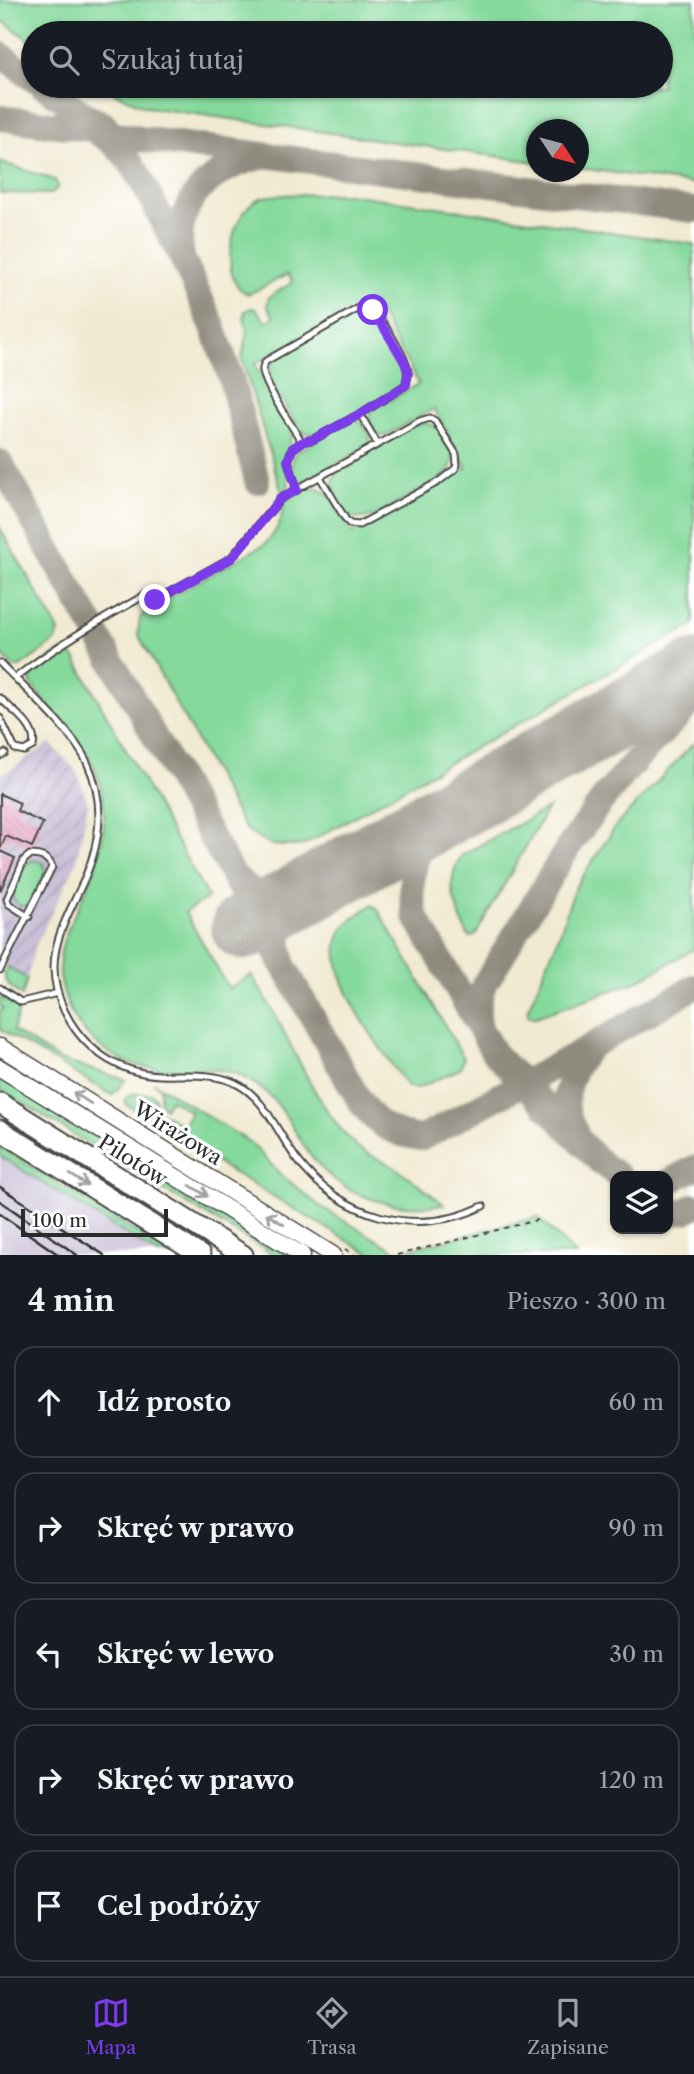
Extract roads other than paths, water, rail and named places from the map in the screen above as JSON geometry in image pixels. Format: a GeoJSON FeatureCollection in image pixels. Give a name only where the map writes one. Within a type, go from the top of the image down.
{"type":"FeatureCollection","features":[{"type":"Feature","properties":{"kind":"highway","name":"Pilotów"},"geometry":{"type":"LineString","coordinates":[[0,1103],[243,1255]]}},
{"type":"Feature","properties":{"kind":"highway"},"geometry":{"type":"LineString","coordinates":[[0,1130],[200,1255]]}},
{"type":"Feature","properties":{"kind":"main road","name":"Wirażowa"},"geometry":{"type":"LineString","coordinates":[[0,1047],[333,1255]]}},
{"type":"Feature","properties":{"kind":"main road","name":"Wirażowa"},"geometry":{"type":"LineString","coordinates":[[0,1068],[302,1255]]}},
{"type":"Feature","properties":{"kind":"lane"},"geometry":{"type":"LineString","coordinates":[[297,490],[288,461],[292,449],[360,414],[406,385],[408,373],[405,363],[373,310],[365,307],[302,340],[264,364],[263,372],[268,383],[302,442]]}},
{"type":"Feature","properties":{"kind":"lane"},"geometry":{"type":"LineString","coordinates":[[360,414],[377,443]]}},
{"type":"Feature","properties":{"kind":"lane"},"geometry":{"type":"LineString","coordinates":[[15,678],[52,650],[149,593],[155,600],[232,558],[281,498],[420,421],[430,418],[435,421],[456,454],[457,465],[452,472],[359,525],[350,524],[346,520],[320,477]]}},
{"type":"Feature","properties":{"kind":"lane"},"geometry":{"type":"LineString","coordinates":[[0,663],[77,746],[95,783],[99,806],[99,834],[92,860],[59,931],[54,955],[58,993],[76,1031],[93,1049],[114,1063],[134,1071],[157,1075],[218,1077],[234,1082],[262,1105],[309,1174],[329,1194],[346,1205],[373,1215],[413,1222],[443,1219],[483,1206]]}},
{"type":"Feature","properties":{"kind":"lane"},"geometry":{"type":"LineString","coordinates":[[0,698],[33,731],[34,740],[29,750],[19,750],[12,745],[0,718]]}},
{"type":"Feature","properties":{"kind":"lane"},"geometry":{"type":"LineString","coordinates":[[0,970],[29,917],[52,867],[44,857],[36,855],[30,855],[24,860],[7,899],[9,904],[29,917]]}},
{"type":"Feature","properties":{"kind":"lane"},"geometry":{"type":"LineString","coordinates":[[0,988],[21,1002],[58,993]]}},
{"type":"Feature","properties":{"kind":"railway"},"geometry":{"type":"LineString","coordinates":[[0,1187],[104,1255]]}},
{"type":"Feature","properties":{"kind":"railway"},"geometry":{"type":"LineString","coordinates":[[0,1201],[77,1255]]}},
{"type":"Feature","properties":{"kind":"railway"},"geometry":{"type":"LineString","coordinates":[[0,1214],[59,1255]]}}]}
